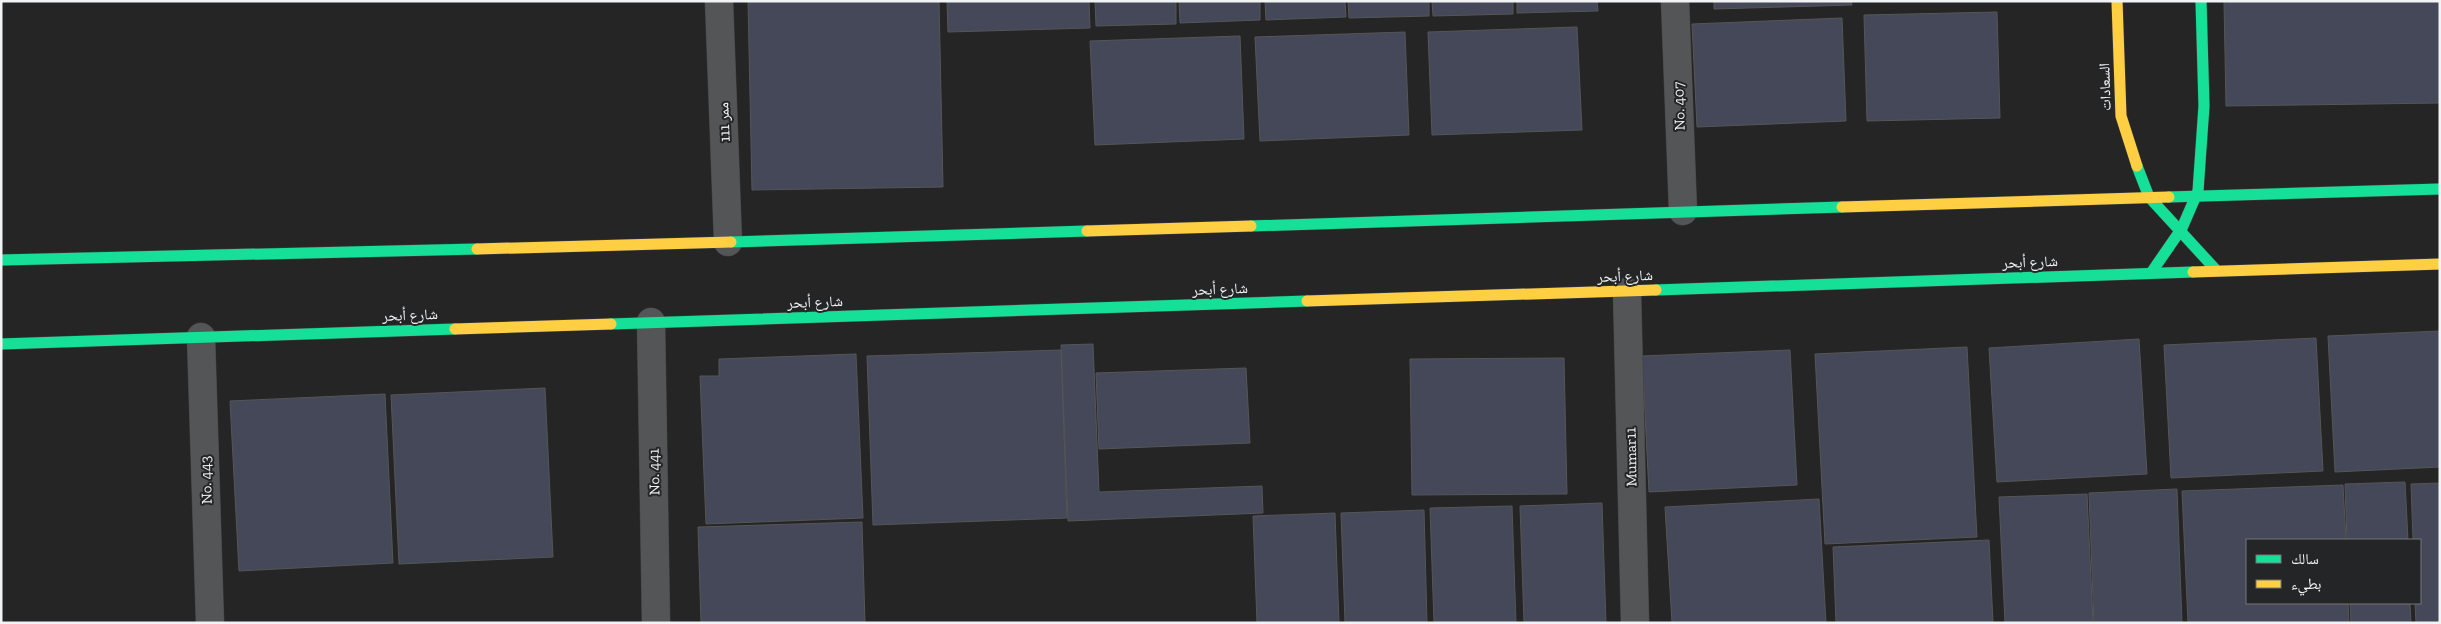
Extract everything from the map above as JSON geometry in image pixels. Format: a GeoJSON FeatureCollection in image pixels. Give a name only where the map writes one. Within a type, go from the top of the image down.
{"type":"FeatureCollection","features":[{"type":"Feature","properties":{"kind":"street","name":"ممر 111"},"geometry":{"type":"LineString","coordinates":[[719,1],[728,242]]}},
{"type":"Feature","properties":{"kind":"street","name":"No. 407"},"geometry":{"type":"LineString","coordinates":[[1676,1],[1683,212]]}},
{"type":"Feature","properties":{"kind":"street","name":"السعادات"},"geometry":{"type":"LineString","coordinates":[[2117,1],[2121,116],[2149,197]]}},
{"type":"Feature","properties":{"kind":"street"},"geometry":{"type":"LineString","coordinates":[[2151,273],[2180,233],[2197,197],[2202,154],[2203,115],[2200,1]]}},
{"type":"Feature","properties":{"kind":"street"},"geometry":{"type":"LineString","coordinates":[[1,260],[484,250],[2440,189]]}},
{"type":"Feature","properties":{"kind":"street"},"geometry":{"type":"LineString","coordinates":[[2149,197],[2180,233],[2216,270]]}},
{"type":"Feature","properties":{"kind":"street","name":"شارع أبحر"},"geometry":{"type":"LineString","coordinates":[[1,344],[2440,264]]}},
{"type":"Feature","properties":{"kind":"street","name":"Mumar11"},"geometry":{"type":"LineString","coordinates":[[1627,292],[1635,623]]}},
{"type":"Feature","properties":{"kind":"street","name":"No. 441"},"geometry":{"type":"LineString","coordinates":[[651,322],[656,623]]}},
{"type":"Feature","properties":{"kind":"street","name":"No. 443"},"geometry":{"type":"LineString","coordinates":[[201,337],[210,623]]}},
{"type":"Feature","properties":{"kind":"building"},"geometry":{"type":"Polygon","coordinates":[[[748,1],[939,1],[943,187],[752,190],[748,1]]]}},
{"type":"Feature","properties":{"kind":"building"},"geometry":{"type":"Polygon","coordinates":[[[947,1],[1089,1],[1090,28],[948,32],[947,1]]]}},
{"type":"Feature","properties":{"kind":"building"},"geometry":{"type":"Polygon","coordinates":[[[1095,1],[1176,1],[1176,24],[1096,26],[1095,1]]]}},
{"type":"Feature","properties":{"kind":"building"},"geometry":{"type":"Polygon","coordinates":[[[1179,1],[1260,1],[1260,20],[1180,23],[1179,1]]]}},
{"type":"Feature","properties":{"kind":"building"},"geometry":{"type":"Polygon","coordinates":[[[1265,1],[1345,1],[1346,17],[1266,20],[1265,1]]]}},
{"type":"Feature","properties":{"kind":"building"},"geometry":{"type":"Polygon","coordinates":[[[1348,1],[1429,1],[1429,16],[1349,18],[1348,1]]]}},
{"type":"Feature","properties":{"kind":"building"},"geometry":{"type":"Polygon","coordinates":[[[1432,1],[1513,1],[1513,14],[1433,16],[1432,1]]]}},
{"type":"Feature","properties":{"kind":"building"},"geometry":{"type":"Polygon","coordinates":[[[1517,1],[1597,1],[1598,11],[1517,13],[1517,1]]]}},
{"type":"Feature","properties":{"kind":"building"},"geometry":{"type":"Polygon","coordinates":[[[1714,1],[1851,1],[1852,5],[1714,9],[1714,1]]]}},
{"type":"Feature","properties":{"kind":"building"},"geometry":{"type":"Polygon","coordinates":[[[2224,1],[2440,1],[2440,103],[2226,106],[2224,1]]]}},
{"type":"Feature","properties":{"kind":"building"},"geometry":{"type":"Polygon","coordinates":[[[1997,12],[2000,118],[1867,121],[1864,15],[1997,12]]]}},
{"type":"Feature","properties":{"kind":"building"},"geometry":{"type":"Polygon","coordinates":[[[1842,18],[1846,121],[1697,127],[1692,24],[1842,18]]]}},
{"type":"Feature","properties":{"kind":"building"},"geometry":{"type":"Polygon","coordinates":[[[1577,27],[1582,130],[1432,135],[1428,32],[1577,27]]]}},
{"type":"Feature","properties":{"kind":"building"},"geometry":{"type":"Polygon","coordinates":[[[1405,32],[1409,135],[1260,141],[1255,37],[1405,32]]]}},
{"type":"Feature","properties":{"kind":"building"},"geometry":{"type":"Polygon","coordinates":[[[1240,36],[1244,139],[1095,145],[1090,41],[1240,36]]]}},
{"type":"Feature","properties":{"kind":"building"},"geometry":{"type":"Polygon","coordinates":[[[2440,331],[2440,467],[2335,472],[2328,336],[2440,331]]]}},
{"type":"Feature","properties":{"kind":"building"},"geometry":{"type":"Polygon","coordinates":[[[2316,338],[2323,471],[2171,478],[2164,345],[2316,338]]]}},
{"type":"Feature","properties":{"kind":"building"},"geometry":{"type":"Polygon","coordinates":[[[2139,339],[2147,474],[1997,482],[1989,348],[2139,339]]]}},
{"type":"Feature","properties":{"kind":"building"},"geometry":{"type":"Polygon","coordinates":[[[1093,344],[1099,492],[1262,486],[1263,513],[1068,521],[1061,345],[1093,344]]]}},
{"type":"Feature","properties":{"kind":"building"},"geometry":{"type":"Polygon","coordinates":[[[1967,347],[1977,537],[1825,544],[1815,354],[1967,347]]]}},
{"type":"Feature","properties":{"kind":"building"},"geometry":{"type":"Polygon","coordinates":[[[1061,350],[1067,518],[873,525],[867,356],[1061,350]]]}},
{"type":"Feature","properties":{"kind":"building"},"geometry":{"type":"Polygon","coordinates":[[[1790,350],[1797,485],[1649,492],[1642,356],[1790,350]]]}},
{"type":"Feature","properties":{"kind":"building"},"geometry":{"type":"Polygon","coordinates":[[[856,354],[863,518],[706,524],[700,376],[719,376],[719,359],[856,354]]]}},
{"type":"Feature","properties":{"kind":"building"},"geometry":{"type":"Polygon","coordinates":[[[1564,358],[1567,494],[1412,495],[1410,359],[1564,358]]]}},
{"type":"Feature","properties":{"kind":"building"},"geometry":{"type":"Polygon","coordinates":[[[1246,368],[1250,443],[1099,449],[1096,373],[1246,368]]]}},
{"type":"Feature","properties":{"kind":"building"},"geometry":{"type":"Polygon","coordinates":[[[545,388],[553,557],[399,564],[391,395],[545,388]]]}},
{"type":"Feature","properties":{"kind":"building"},"geometry":{"type":"Polygon","coordinates":[[[385,394],[393,563],[239,571],[230,401],[385,394]]]}},
{"type":"Feature","properties":{"kind":"building"},"geometry":{"type":"Polygon","coordinates":[[[2405,482],[2408,539],[2347,539],[2345,484],[2405,482]]]}},
{"type":"Feature","properties":{"kind":"building"},"geometry":{"type":"Polygon","coordinates":[[[2440,483],[2440,623],[2416,623],[2415,604],[2421,604],[2421,539],[2413,539],[2411,484],[2440,483]]]}},
{"type":"Feature","properties":{"kind":"building"},"geometry":{"type":"Polygon","coordinates":[[[2343,485],[2346,539],[2246,539],[2246,604],[2348,604],[2349,623],[2188,623],[2182,491],[2343,485]]]}},
{"type":"Feature","properties":{"kind":"building"},"geometry":{"type":"Polygon","coordinates":[[[2177,489],[2182,623],[2094,623],[2089,493],[2177,489]]]}},
{"type":"Feature","properties":{"kind":"building"},"geometry":{"type":"Polygon","coordinates":[[[2087,494],[2093,623],[2005,623],[1999,497],[2087,494]]]}},
{"type":"Feature","properties":{"kind":"building"},"geometry":{"type":"Polygon","coordinates":[[[1819,499],[1826,623],[1672,623],[1665,507],[1819,499]]]}},
{"type":"Feature","properties":{"kind":"building"},"geometry":{"type":"Polygon","coordinates":[[[1602,503],[1606,623],[1524,623],[1520,506],[1602,503]]]}},
{"type":"Feature","properties":{"kind":"building"},"geometry":{"type":"Polygon","coordinates":[[[1512,506],[1516,623],[1434,623],[1430,508],[1512,506]]]}},
{"type":"Feature","properties":{"kind":"building"},"geometry":{"type":"Polygon","coordinates":[[[1424,510],[1427,623],[1345,623],[1341,513],[1424,510]]]}},
{"type":"Feature","properties":{"kind":"building"},"geometry":{"type":"Polygon","coordinates":[[[1335,513],[1339,623],[1257,623],[1253,516],[1335,513]]]}},
{"type":"Feature","properties":{"kind":"building"},"geometry":{"type":"Polygon","coordinates":[[[862,522],[865,623],[701,623],[698,527],[862,522]]]}},
{"type":"Feature","properties":{"kind":"building"},"geometry":{"type":"Polygon","coordinates":[[[1989,540],[1993,623],[1836,623],[1833,547],[1989,540]]]}},
{"type":"Feature","properties":{"kind":"building"},"geometry":{"type":"Polygon","coordinates":[[[2350,604],[2410,604],[2411,623],[2351,623],[2350,604]]]}},
{"type":"Feature","properties":{"kind":"traffic: fast"},"geometry":{"type":"LineString","coordinates":[[2151,273],[2182,228],[2198,191],[2204,106],[2201,1]]}},
{"type":"Feature","properties":{"kind":"traffic: fast"},"geometry":{"type":"LineString","coordinates":[[2137,166],[2149,197],[2216,270]]}},
{"type":"Feature","properties":{"kind":"traffic: fast"},"geometry":{"type":"LineString","coordinates":[[2169,197],[2440,189]]}},
{"type":"Feature","properties":{"kind":"traffic: fast"},"geometry":{"type":"LineString","coordinates":[[1251,226],[1842,207]]}},
{"type":"Feature","properties":{"kind":"traffic: fast"},"geometry":{"type":"LineString","coordinates":[[731,242],[1087,231]]}},
{"type":"Feature","properties":{"kind":"traffic: fast"},"geometry":{"type":"LineString","coordinates":[[1,260],[477,249]]}},
{"type":"Feature","properties":{"kind":"traffic: fast"},"geometry":{"type":"LineString","coordinates":[[1656,290],[2193,272]]}},
{"type":"Feature","properties":{"kind":"traffic: fast"},"geometry":{"type":"LineString","coordinates":[[611,324],[1307,301]]}},
{"type":"Feature","properties":{"kind":"traffic: fast"},"geometry":{"type":"LineString","coordinates":[[1,344],[455,329]]}},
{"type":"Feature","properties":{"kind":"traffic: slow"},"geometry":{"type":"LineString","coordinates":[[2117,1],[2121,116],[2137,166]]}},
{"type":"Feature","properties":{"kind":"traffic: slow"},"geometry":{"type":"LineString","coordinates":[[1842,207],[2169,197]]}},
{"type":"Feature","properties":{"kind":"traffic: slow"},"geometry":{"type":"LineString","coordinates":[[1087,231],[1251,226]]}},
{"type":"Feature","properties":{"kind":"traffic: slow"},"geometry":{"type":"LineString","coordinates":[[477,249],[731,242]]}},
{"type":"Feature","properties":{"kind":"traffic: slow"},"geometry":{"type":"LineString","coordinates":[[2193,272],[2440,264]]}},
{"type":"Feature","properties":{"kind":"traffic: slow"},"geometry":{"type":"LineString","coordinates":[[1307,301],[1656,290]]}},
{"type":"Feature","properties":{"kind":"traffic: slow"},"geometry":{"type":"LineString","coordinates":[[455,329],[611,324]]}}]}
